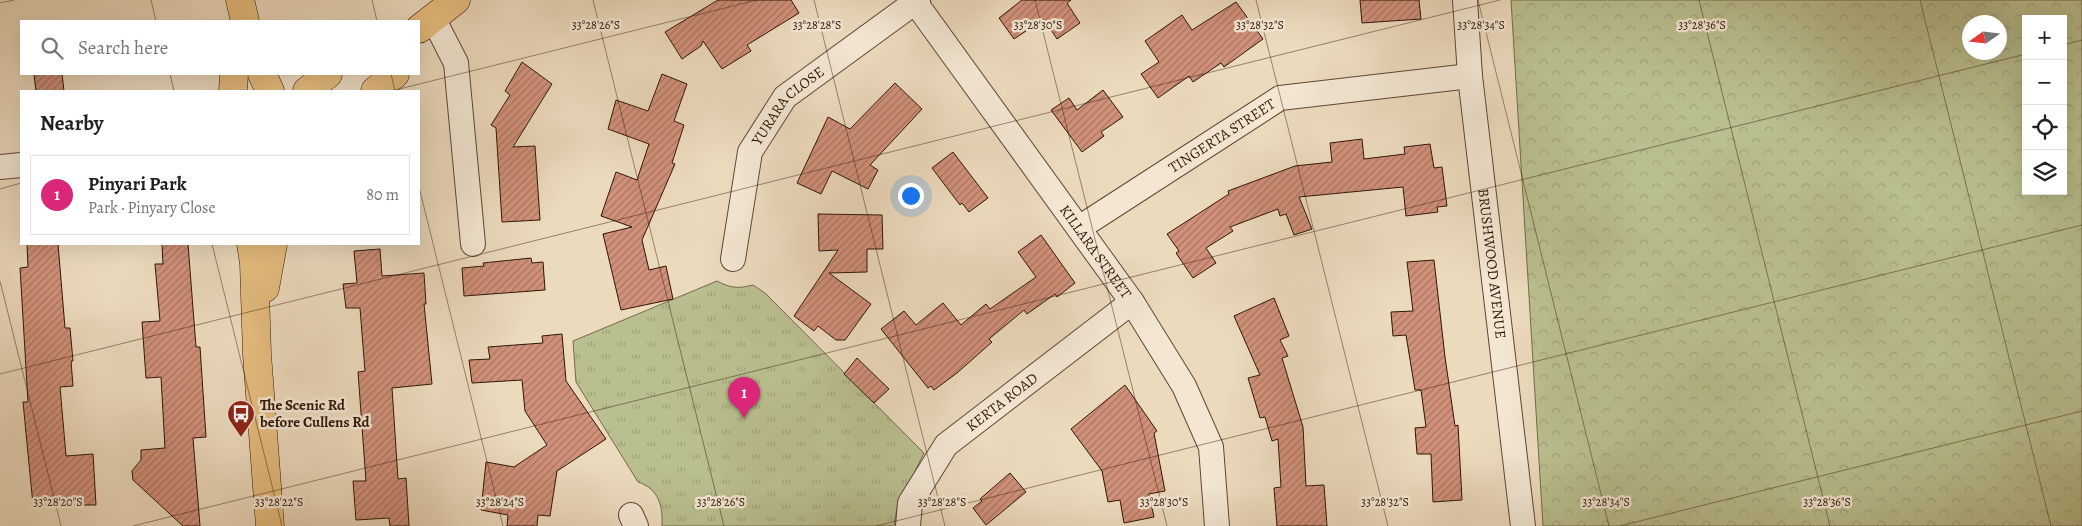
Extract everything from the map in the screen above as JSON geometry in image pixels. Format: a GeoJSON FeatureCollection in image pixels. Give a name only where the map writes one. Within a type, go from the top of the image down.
{"type":"FeatureCollection","features":[{"type":"Feature","properties":{"kind":"main road"},"geometry":{"type":"LineString","coordinates":[[426,23],[456,0]]}},
{"type":"Feature","properties":{"kind":"main road"},"geometry":{"type":"LineString","coordinates":[[233,90],[234,75]]}},
{"type":"Feature","properties":{"kind":"main road"},"geometry":{"type":"LineString","coordinates":[[262,75],[270,90]]}},
{"type":"Feature","properties":{"kind":"main road"},"geometry":{"type":"LineString","coordinates":[[308,90],[327,75]]}},
{"type":"Feature","properties":{"kind":"main road"},"geometry":{"type":"LineString","coordinates":[[376,90],[394,75]]}},
{"type":"Feature","properties":{"kind":"main road"},"geometry":{"type":"LineString","coordinates":[[251,245],[254,263],[257,354],[270,526]]}},
{"type":"Feature","properties":{"kind":"main road"},"geometry":{"type":"LineString","coordinates":[[257,354],[267,271],[273,245]]}},
{"type":"Feature","properties":{"kind":"street","name":"BRUSHWOOD AVENUE"},"geometry":{"type":"LineString","coordinates":[[1465,0],[1470,76],[1523,526]]}},
{"type":"Feature","properties":{"kind":"street","name":"KILLARA STREET"},"geometry":{"type":"LineString","coordinates":[[917,1],[1132,302],[1184,386],[1211,447],[1218,526]]}},
{"type":"Feature","properties":{"kind":"street","name":"YURARA CLOSE"},"geometry":{"type":"LineString","coordinates":[[733,259],[750,152],[785,97],[917,1]]}},
{"type":"Feature","properties":{"kind":"street"},"geometry":{"type":"LineString","coordinates":[[426,23],[456,63],[474,244]]}},
{"type":"Feature","properties":{"kind":"street","name":"TINGERTA STREET"},"geometry":{"type":"LineString","coordinates":[[1079,228],[1280,98],[1470,76]]}},
{"type":"Feature","properties":{"kind":"street"},"geometry":{"type":"LineString","coordinates":[[0,167],[20,165]]}},
{"type":"Feature","properties":{"kind":"street","name":"KERTA ROAD"},"geometry":{"type":"LineString","coordinates":[[908,526],[910,503],[946,445],[1132,302]]}},
{"type":"Feature","properties":{"kind":"green space"},"geometry":{"type":"Polygon","coordinates":[[[1511,0],[2082,0],[2082,526],[1543,526],[1511,0]]]}},
{"type":"Feature","properties":{"kind":"green space"},"geometry":{"type":"Polygon","coordinates":[[[717,281],[734,287],[753,285],[765,293],[924,453],[897,508],[894,526],[662,526],[662,512],[658,499],[651,489],[638,482],[576,382],[573,341],[717,281]]]}},
{"type":"Feature","properties":{"kind":"building"},"geometry":{"type":"Polygon","coordinates":[[[718,0],[791,0],[799,13],[747,45],[751,51],[722,69],[703,41],[701,46],[682,59],[665,32],[718,0]]]}},
{"type":"Feature","properties":{"kind":"building"},"geometry":{"type":"Polygon","coordinates":[[[1022,0],[1071,0],[1067,3],[1080,23],[1057,39],[1044,19],[1014,39],[999,18],[1022,0]]]}},
{"type":"Feature","properties":{"kind":"building"},"geometry":{"type":"Polygon","coordinates":[[[1360,0],[1419,0],[1421,19],[1362,23],[1360,0]]]}},
{"type":"Feature","properties":{"kind":"building"},"geometry":{"type":"Polygon","coordinates":[[[1236,2],[1263,39],[1224,67],[1221,63],[1193,82],[1189,76],[1158,98],[1141,74],[1159,62],[1145,41],[1182,15],[1192,30],[1236,2]]]}},
{"type":"Feature","properties":{"kind":"building"},"geometry":{"type":"Polygon","coordinates":[[[522,62],[552,84],[513,147],[535,146],[540,220],[502,222],[496,128],[491,125],[510,95],[505,91],[522,62]]]}},
{"type":"Feature","properties":{"kind":"building"},"geometry":{"type":"Polygon","coordinates":[[[662,74],[687,84],[674,121],[684,125],[672,163],[675,164],[642,240],[649,270],[666,266],[673,299],[621,310],[603,234],[632,227],[601,216],[616,172],[637,180],[649,144],[608,129],[616,100],[648,111],[662,74]]]}},
{"type":"Feature","properties":{"kind":"building"},"geometry":{"type":"Polygon","coordinates":[[[34,75],[62,75],[64,90],[36,90],[34,75]]]}},
{"type":"Feature","properties":{"kind":"building"},"geometry":{"type":"Polygon","coordinates":[[[895,83],[922,109],[870,165],[878,170],[868,189],[832,171],[821,194],[797,183],[828,117],[850,129],[895,83]]]}},
{"type":"Feature","properties":{"kind":"building"},"geometry":{"type":"Polygon","coordinates":[[[1103,90],[1123,117],[1101,132],[1104,136],[1082,152],[1051,110],[1069,98],[1077,110],[1103,90]]]}},
{"type":"Feature","properties":{"kind":"building"},"geometry":{"type":"Polygon","coordinates":[[[1362,139],[1364,159],[1405,154],[1404,147],[1430,144],[1434,168],[1442,167],[1447,206],[1437,207],[1438,212],[1406,216],[1403,187],[1299,197],[1312,229],[1294,235],[1286,214],[1280,216],[1278,209],[1230,227],[1233,231],[1206,248],[1216,263],[1193,278],[1176,253],[1179,251],[1167,234],[1229,194],[1228,191],[1295,166],[1332,162],[1330,143],[1362,139]]]}},
{"type":"Feature","properties":{"kind":"building"},"geometry":{"type":"Polygon","coordinates":[[[953,152],[988,198],[969,212],[962,203],[960,205],[932,168],[953,152]]]}},
{"type":"Feature","properties":{"kind":"building"},"geometry":{"type":"Polygon","coordinates":[[[818,214],[882,215],[883,249],[867,249],[867,272],[829,273],[871,304],[845,340],[836,340],[818,326],[814,331],[794,316],[838,250],[819,251],[818,214]]]}},
{"type":"Feature","properties":{"kind":"building"},"geometry":{"type":"Polygon","coordinates":[[[1041,235],[1075,283],[1057,297],[1055,294],[1027,314],[1024,310],[989,339],[992,342],[957,373],[934,390],[931,386],[928,388],[881,329],[904,311],[916,325],[943,303],[961,325],[986,304],[990,309],[1036,277],[1018,252],[1041,235]]]}},
{"type":"Feature","properties":{"kind":"building"},"geometry":{"type":"Polygon","coordinates":[[[27,245],[58,245],[65,328],[70,328],[73,361],[71,361],[73,386],[60,387],[66,456],[93,454],[96,505],[33,505],[23,402],[28,402],[20,268],[28,267],[27,245]]]}},
{"type":"Feature","properties":{"kind":"building"},"geometry":{"type":"Polygon","coordinates":[[[162,245],[188,245],[196,347],[200,347],[206,437],[193,438],[200,526],[183,526],[133,480],[132,471],[141,460],[141,450],[165,448],[161,377],[146,378],[142,322],[160,321],[155,264],[163,264],[162,245]]]}},
{"type":"Feature","properties":{"kind":"building"},"geometry":{"type":"Polygon","coordinates":[[[380,249],[382,276],[424,273],[426,304],[424,304],[432,384],[392,388],[398,479],[406,478],[409,526],[390,526],[389,518],[356,520],[353,481],[366,481],[358,372],[365,371],[360,308],[346,308],[343,284],[357,283],[354,251],[380,249]]]}},
{"type":"Feature","properties":{"kind":"building"},"geometry":{"type":"Polygon","coordinates":[[[531,258],[532,263],[543,262],[545,290],[464,296],[462,268],[484,266],[483,263],[531,258]]]}},
{"type":"Feature","properties":{"kind":"building"},"geometry":{"type":"Polygon","coordinates":[[[1434,260],[1455,426],[1458,425],[1462,500],[1433,502],[1431,454],[1417,454],[1415,428],[1426,427],[1421,390],[1415,390],[1406,335],[1393,336],[1391,312],[1413,311],[1407,262],[1434,260]]]}},
{"type":"Feature","properties":{"kind":"building"},"geometry":{"type":"Polygon","coordinates":[[[1274,298],[1289,336],[1280,340],[1288,356],[1282,358],[1303,427],[1306,486],[1324,485],[1327,526],[1277,526],[1274,488],[1281,487],[1278,439],[1272,441],[1265,417],[1260,418],[1248,378],[1260,375],[1234,316],[1274,298]]]}},
{"type":"Feature","properties":{"kind":"building"},"geometry":{"type":"Polygon","coordinates":[[[562,334],[566,381],[606,439],[557,471],[550,516],[538,515],[537,526],[507,526],[508,515],[481,510],[486,462],[514,467],[547,445],[525,411],[522,380],[472,383],[469,360],[490,359],[488,347],[543,343],[542,336],[562,334]]]}},
{"type":"Feature","properties":{"kind":"building"},"geometry":{"type":"Polygon","coordinates":[[[857,358],[889,389],[874,403],[844,374],[857,358]]]}},
{"type":"Feature","properties":{"kind":"building"},"geometry":{"type":"Polygon","coordinates":[[[1125,385],[1157,431],[1154,433],[1165,491],[1149,494],[1154,517],[1124,523],[1120,500],[1108,502],[1102,471],[1071,429],[1125,385]]]}},
{"type":"Feature","properties":{"kind":"building"},"geometry":{"type":"Polygon","coordinates":[[[1010,473],[1026,492],[986,525],[973,508],[982,501],[980,499],[1010,473]]]}},
{"type":"Feature","properties":{"kind":"place","name":"Pinyari Park"},"geometry":{"type":"Point","coordinates":[744,418]}},
{"type":"Feature","properties":{"kind":"place","name":"The Scenic Rd before Cullens Rd"},"geometry":{"type":"Point","coordinates":[241,438]}}]}
